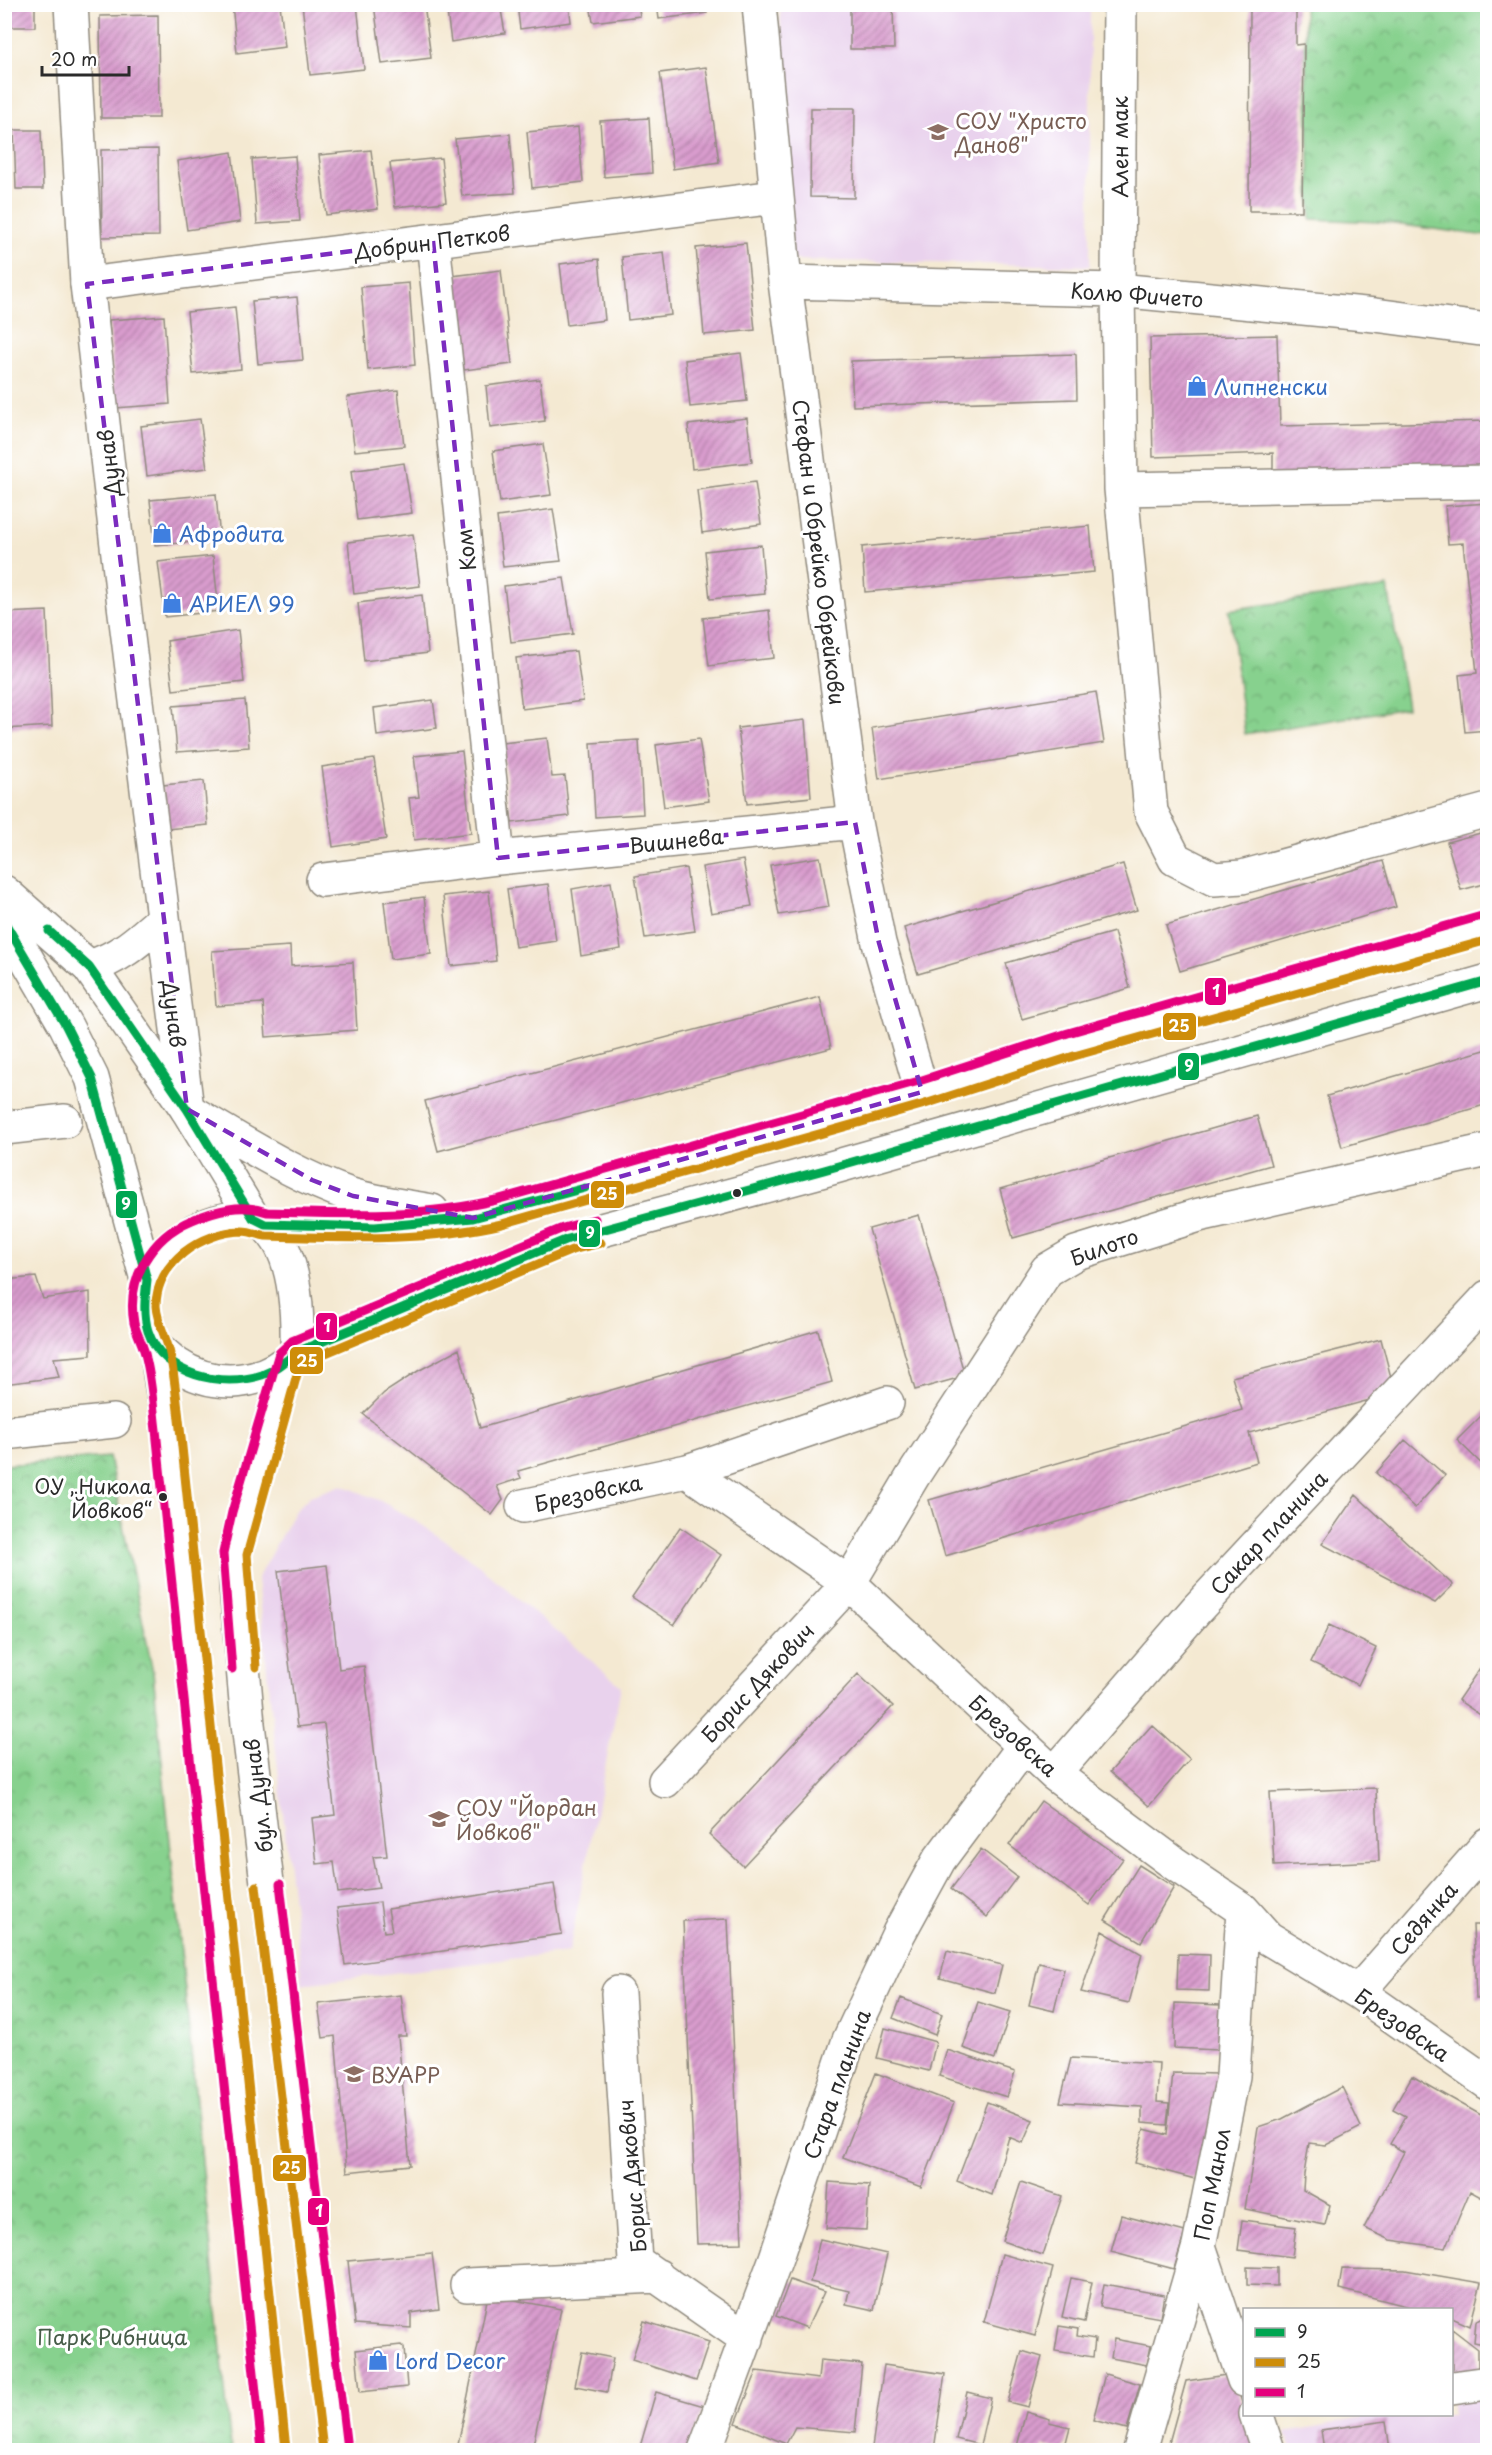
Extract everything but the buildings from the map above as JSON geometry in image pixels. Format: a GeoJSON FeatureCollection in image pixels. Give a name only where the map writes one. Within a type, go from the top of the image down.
{"type":"FeatureCollection","features":[{"type":"Feature","properties":{"kind":"street","name":"Дунав"},"geometry":{"type":"LineString","coordinates":[[71,4],[87,284],[187,1109]]}},
{"type":"Feature","properties":{"kind":"street","name":"Стефан и Обрейко Обрейкови"},"geometry":{"type":"LineString","coordinates":[[759,4],[785,282],[855,822],[879,943],[922,1092]]}},
{"type":"Feature","properties":{"kind":"street","name":"Ален мак"},"geometry":{"type":"LineString","coordinates":[[1120,4],[1118,290],[1121,489],[1151,812],[1175,858],[1214,879],[1242,877],[1488,810]]}},
{"type":"Feature","properties":{"kind":"street","name":"Добрин Петков"},"geometry":{"type":"LineString","coordinates":[[87,284],[776,197]]}},
{"type":"Feature","properties":{"kind":"street","name":"Ком"},"geometry":{"type":"LineString","coordinates":[[433,242],[498,858]]}},
{"type":"Feature","properties":{"kind":"street","name":"Колю Фичето"},"geometry":{"type":"LineString","coordinates":[[785,282],[1118,290],[1375,315],[1488,330]]}},
{"type":"Feature","properties":{"kind":"street"},"geometry":{"type":"LineString","coordinates":[[1121,489],[1488,482]]}},
{"type":"Feature","properties":{"kind":"street","name":"Вишнева"},"geometry":{"type":"LineString","coordinates":[[323,880],[498,858],[855,822]]}},
{"type":"Feature","properties":{"kind":"street"},"geometry":{"type":"LineString","coordinates":[[4,892],[89,967],[187,1109],[290,1265],[296,1293],[298,1321],[293,1357]]}},
{"type":"Feature","properties":{"kind":"street"},"geometry":{"type":"LineString","coordinates":[[89,967],[109,961],[129,950],[163,919]]}},
{"type":"Feature","properties":{"kind":"street"},"geometry":{"type":"LineString","coordinates":[[4,920],[66,1026],[92,1078],[147,1280]]}},
{"type":"Feature","properties":{"kind":"street"},"geometry":{"type":"LineString","coordinates":[[274,2451],[168,1429],[156,1347],[146,1323],[144,1302],[147,1280],[160,1258],[179,1240],[197,1230],[225,1220],[375,1227],[473,1218],[922,1092],[1071,1045],[1488,927]]}},
{"type":"Feature","properties":{"kind":"street"},"geometry":{"type":"LineString","coordinates":[[156,1347],[190,1373],[216,1380],[239,1382],[267,1374],[293,1357],[568,1239],[926,1141],[1488,981]]}},
{"type":"Feature","properties":{"kind":"street"},"geometry":{"type":"LineString","coordinates":[[187,1109],[284,1167],[353,1196],[473,1218]]}},
{"type":"Feature","properties":{"kind":"street"},"geometry":{"type":"LineString","coordinates":[[4,1128],[65,1121]]}},
{"type":"Feature","properties":{"kind":"street","name":"Билото"},"geometry":{"type":"LineString","coordinates":[[849,1583],[913,1476],[1047,1270],[1076,1253],[1199,1215],[1488,1150]]}},
{"type":"Feature","properties":{"kind":"street","name":"Сакар планина"},"geometry":{"type":"LineString","coordinates":[[1054,1774],[1196,1610],[1488,1297]]}},
{"type":"Feature","properties":{"kind":"street","name":"бул. Дунав"},"geometry":{"type":"LineString","coordinates":[[293,1357],[244,1515],[236,1554],[236,1587],[250,1736],[336,2451]]}},
{"type":"Feature","properties":{"kind":"street"},"geometry":{"type":"LineString","coordinates":[[687,1471],[887,1403]]}},
{"type":"Feature","properties":{"kind":"street"},"geometry":{"type":"LineString","coordinates":[[4,1433],[114,1421]]}},
{"type":"Feature","properties":{"kind":"street","name":"Брезовска"},"geometry":{"type":"LineString","coordinates":[[523,1506],[687,1471],[849,1583],[1054,1774],[1175,1864],[1243,1910],[1268,1938],[1358,1992],[1488,2083]]}},
{"type":"Feature","properties":{"kind":"street","name":"Борис Дякович"},"geometry":{"type":"LineString","coordinates":[[665,1781],[849,1583]]}},
{"type":"Feature","properties":{"kind":"street","name":"Стара планина"},"geometry":{"type":"LineString","coordinates":[[705,2451],[747,2339],[854,2029],[899,1933],[939,1860],[1024,1746]]}},
{"type":"Feature","properties":{"kind":"street","name":"Седянка"},"geometry":{"type":"LineString","coordinates":[[1358,1992],[1488,1844]]}},
{"type":"Feature","properties":{"kind":"street","name":"Поп Манол"},"geometry":{"type":"LineString","coordinates":[[1140,2451],[1199,2247],[1233,2076],[1243,1910]]}},
{"type":"Feature","properties":{"kind":"street","name":"Борис Дякович"},"geometry":{"type":"LineString","coordinates":[[618,1993],[635,2261],[747,2339]]}},
{"type":"Feature","properties":{"kind":"street"},"geometry":{"type":"LineString","coordinates":[[1199,2247],[1243,2374]]}},
{"type":"Feature","properties":{"kind":"street"},"geometry":{"type":"LineString","coordinates":[[467,2285],[658,2276]]}},
{"type":"Feature","properties":{"kind":"street"},"geometry":{"type":"LineString","coordinates":[[1453,2388],[1488,2383]]}},
{"type":"Feature","properties":{"kind":"street"},"geometry":{"type":"LineString","coordinates":[[1259,2416],[1268,2451]]}},
{"type":"Feature","properties":{"kind":"highlighted area"},"geometry":{"type":"Polygon","coordinates":[[[433,241],[498,858],[855,822],[879,943],[922,1092],[473,1218],[353,1196],[312,1180],[187,1109],[87,284],[433,241]]]}},
{"type":"Feature","properties":{"kind":"shaded area","name":"СОУ \"Христо Данов\""},"geometry":{"type":"Polygon","coordinates":[[[780,5],[1090,5],[1090,266],[792,260],[780,5]]]}},
{"type":"Feature","properties":{"kind":"shaded area","name":"СОУ \"Йордан Йовков\""},"geometry":{"type":"Polygon","coordinates":[[[342,1485],[381,1501],[469,1557],[621,1686],[569,1952],[302,1984],[257,1579],[294,1512],[310,1496],[342,1485]]]}},
{"type":"Feature","properties":{"kind":"shaded area"},"geometry":{"type":"Polygon","coordinates":[[[1487,2395],[1487,2450],[1291,2450],[1286,2432],[1375,2416],[1453,2416],[1453,2401],[1487,2395]]]}},
{"type":"Feature","properties":{"kind":"green space"},"geometry":{"type":"Polygon","coordinates":[[[1304,5],[1487,5],[1487,236],[1379,222],[1311,219],[1304,5]]]}},
{"type":"Feature","properties":{"kind":"green space"},"geometry":{"type":"Polygon","coordinates":[[[1388,587],[1407,708],[1245,734],[1229,610],[1388,587]]]}},
{"type":"Feature","properties":{"kind":"green space","name":"Парк Рибница"},"geometry":{"type":"Polygon","coordinates":[[[109,1457],[153,1672],[231,2450],[5,2450],[5,1465],[109,1457]]]}},
{"type":"Feature","properties":{"kind":"transit line","name":"1"},"geometry":{"type":"LineString","coordinates":[[262,2450],[150,1376],[134,1323],[134,1291],[138,1276],[154,1248],[177,1228],[192,1220],[229,1209],[248,1208],[267,1212],[325,1214],[382,1214],[439,1210],[496,1200],[919,1081],[1068,1033],[1485,915]]}},
{"type":"Feature","properties":{"kind":"transit line","name":"9"},"geometry":{"type":"LineString","coordinates":[[4,921],[66,1026],[92,1078],[147,1280],[145,1312],[148,1331],[156,1346],[167,1359],[180,1368],[212,1379],[229,1380],[246,1379],[267,1373],[297,1352],[568,1239],[824,1170],[1488,981]]}},
{"type":"Feature","properties":{"kind":"transit line","name":"9"},"geometry":{"type":"LineString","coordinates":[[49,931],[89,967],[187,1109],[253,1218]]}},
{"type":"Feature","properties":{"kind":"transit line","name":"25"},"geometry":{"type":"LineString","coordinates":[[286,2449],[177,1400],[170,1354],[156,1306],[158,1290],[173,1263],[184,1252],[212,1237],[242,1231],[265,1236],[384,1238],[443,1234],[502,1224],[925,1104],[1074,1056],[1488,940]]}},
{"type":"Feature","properties":{"kind":"transit line","name":"9"},"geometry":{"type":"LineString","coordinates":[[253,1218],[265,1224],[375,1227],[473,1218],[585,1188]]}},
{"type":"Feature","properties":{"kind":"transit line","name":"1"},"geometry":{"type":"LineString","coordinates":[[232,1669],[223,1553],[232,1512],[279,1353],[292,1341],[563,1228],[595,1219]]}},
{"type":"Feature","properties":{"kind":"transit line","name":"25"},"geometry":{"type":"LineString","coordinates":[[256,1667],[247,1555],[299,1367],[304,1362],[572,1250],[601,1243]]}},
{"type":"Feature","properties":{"kind":"transit line","name":"1"},"geometry":{"type":"LineString","coordinates":[[280,1884],[347,2449]]}},
{"type":"Feature","properties":{"kind":"transit line","name":"25"},"geometry":{"type":"LineString","coordinates":[[256,1886],[323,2450]]}},
{"type":"Feature","properties":{"kind":"place","name":"СОУ \"Христо Данов\""},"geometry":{"type":"Point","coordinates":[938,132]}},
{"type":"Feature","properties":{"kind":"place","name":"Липненски"},"geometry":{"type":"Point","coordinates":[1197,386]}},
{"type":"Feature","properties":{"kind":"place","name":"Афродита"},"geometry":{"type":"Point","coordinates":[162,533]}},
{"type":"Feature","properties":{"kind":"place","name":"АРИЕЛ 99"},"geometry":{"type":"Point","coordinates":[172,603]}},
{"type":"Feature","properties":{"kind":"place","name":"ОУ „Никола Йовков“"},"geometry":{"type":"Point","coordinates":[163,1497]}},
{"type":"Feature","properties":{"kind":"place","name":"СОУ \"Йордан Йовков\""},"geometry":{"type":"Point","coordinates":[439,1819]}},
{"type":"Feature","properties":{"kind":"place","name":"ВУАРР"},"geometry":{"type":"Point","coordinates":[354,2074]}},
{"type":"Feature","properties":{"kind":"place","name":"Lord Decor"},"geometry":{"type":"Point","coordinates":[378,2360]}}]}
